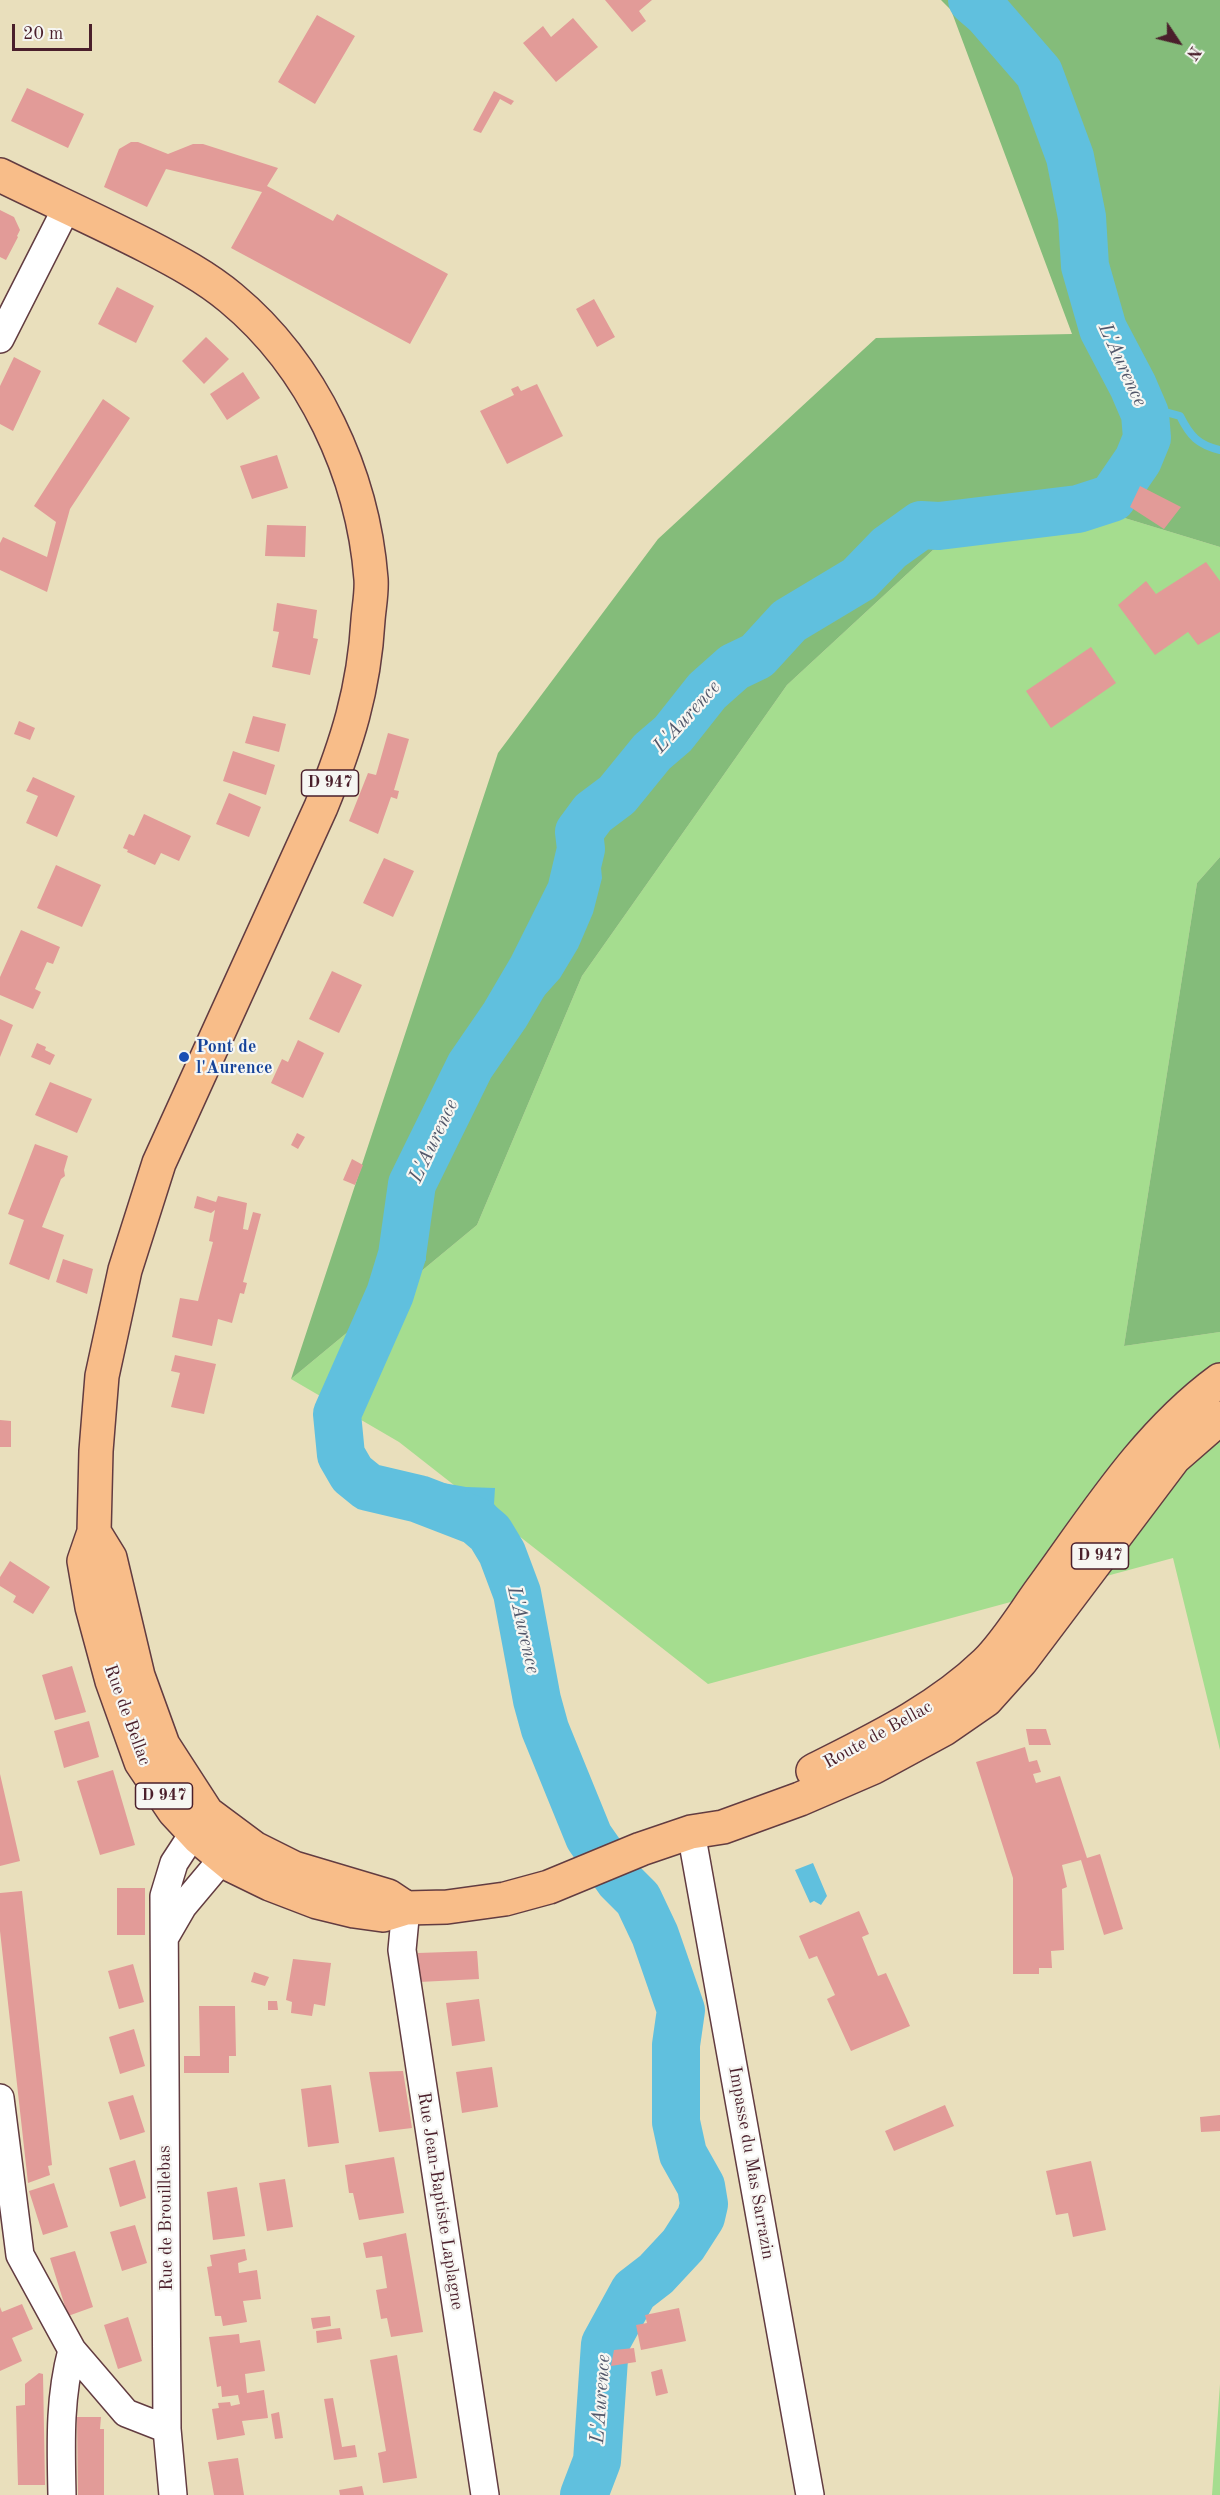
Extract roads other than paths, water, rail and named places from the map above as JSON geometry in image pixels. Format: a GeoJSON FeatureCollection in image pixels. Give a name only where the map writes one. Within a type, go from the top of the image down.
{"type":"FeatureCollection","features":[{"type":"Feature","properties":{"kind":"main road","name":"D 947"},"geometry":{"type":"LineString","coordinates":[[0,175],[67,207]]}},
{"type":"Feature","properties":{"kind":"main road","name":"Rue de Bellac"},"geometry":{"type":"LineString","coordinates":[[67,207],[180,264],[231,298],[269,335],[302,378],[340,448],[359,500],[371,580],[366,655],[359,696],[344,750],[321,807],[159,1163],[128,1259],[102,1376],[96,1451],[94,1532],[84,1561],[92,1607],[112,1681],[141,1762],[174,1811],[200,1823],[232,1848],[254,1848],[294,1868],[388,1896],[406,1908]]}},
{"type":"Feature","properties":{"kind":"main road","name":"Route de Bellac"},"geometry":{"type":"LineString","coordinates":[[692,1832],[717,1812],[806,1775],[896,1729],[945,1696],[986,1662],[1007,1637],[1116,1487],[1158,1436],[1184,1408],[1220,1380]]}},
{"type":"Feature","properties":{"kind":"main road","name":"Route de Bellac"},"geometry":{"type":"LineString","coordinates":[[406,1908],[447,1907],[506,1899],[549,1887],[641,1849],[692,1832],[723,1827],[800,1799],[874,1767],[945,1729],[986,1700],[1049,1627],[1174,1458],[1220,1418]]}},
{"type":"Feature","properties":{"kind":"street"},"geometry":{"type":"LineString","coordinates":[[0,339],[67,207]]}},
{"type":"Feature","properties":{"kind":"street","name":"Rue de Brouillebas"},"geometry":{"type":"LineString","coordinates":[[173,2495],[167,2429],[164,1896],[174,1863],[200,1823]]}},
{"type":"Feature","properties":{"kind":"street","name":"Impasse du Mas Sarrazin"},"geometry":{"type":"LineString","coordinates":[[692,1832],[810,2495]]}},
{"type":"Feature","properties":{"kind":"street"},"geometry":{"type":"LineString","coordinates":[[163,1941],[183,1906],[232,1848]]}},
{"type":"Feature","properties":{"kind":"street","name":"Rue Jean-Baptiste Laplagne"},"geometry":{"type":"LineString","coordinates":[[406,1908],[402,1950],[485,2495]]}},
{"type":"Feature","properties":{"kind":"street"},"geometry":{"type":"LineString","coordinates":[[0,2098],[20,2255],[72,2350],[126,2414],[167,2429]]}},
{"type":"Feature","properties":{"kind":"street"},"geometry":{"type":"LineString","coordinates":[[62,2495],[60,2409],[65,2375],[72,2350]]}},
{"type":"Feature","properties":{"kind":"water"},"geometry":{"type":"Polygon","coordinates":[[[1039,52],[1055,81],[1085,161],[1092,198],[1099,211],[1097,266],[1107,290],[1107,302],[1117,314],[1126,339],[1122,343],[1151,388],[1169,425],[1170,433],[1163,453],[1118,516],[1070,525],[999,528],[939,537],[916,545],[866,592],[803,624],[775,657],[746,673],[678,747],[645,773],[623,803],[604,817],[597,826],[602,878],[593,913],[578,948],[560,978],[517,1026],[506,1048],[481,1077],[483,1080],[443,1163],[437,1170],[426,1202],[426,1260],[396,1313],[348,1418],[351,1445],[365,1467],[377,1477],[404,1476],[466,1487],[495,1488],[494,1504],[512,1528],[536,1617],[540,1653],[562,1737],[582,1788],[605,1835],[592,1840],[545,1729],[537,1700],[517,1593],[502,1553],[490,1533],[476,1521],[419,1499],[368,1487],[352,1474],[341,1455],[337,1414],[390,1294],[402,1255],[412,1184],[470,1066],[505,1015],[532,969],[571,891],[581,849],[579,832],[593,813],[617,795],[652,752],[673,734],[707,691],[734,667],[757,656],[789,621],[859,579],[889,548],[921,525],[939,526],[1078,509],[1112,499],[1138,460],[1147,438],[1145,414],[1103,329],[1085,266],[1082,217],[1070,157],[1039,73],[1039,52]]]}},
{"type":"Feature","properties":{"kind":"water"},"geometry":{"type":"Polygon","coordinates":[[[813,1863],[827,1896],[821,1905],[814,1901],[810,1903],[795,1870],[813,1863]]]}},
{"type":"Feature","properties":{"kind":"water"},"geometry":{"type":"Polygon","coordinates":[[[636,1872],[662,1916],[681,1965],[681,1984],[691,2019],[686,2078],[689,2135],[709,2179],[715,2202],[714,2231],[706,2242],[642,2296],[612,2345],[608,2386],[607,2452],[593,2495],[584,2495],[597,2461],[605,2344],[634,2291],[656,2274],[683,2245],[701,2217],[704,2204],[701,2186],[683,2154],[676,2122],[676,2045],[681,2010],[655,1935],[638,1899],[619,1880],[636,1872]]]}},
{"type":"Feature","properties":{"kind":"waterway","name":"L'Aurence"},"geometry":{"type":"LineString","coordinates":[[584,2495],[597,2461],[605,2344],[634,2291],[656,2274],[683,2245],[701,2217],[704,2204],[701,2186],[683,2154],[676,2122],[676,2045],[681,2010],[655,1935],[638,1899],[619,1880],[589,1837],[545,1729],[537,1700],[517,1593],[502,1553],[490,1533],[476,1521],[419,1499],[368,1487],[352,1474],[341,1455],[337,1414],[390,1294],[402,1255],[412,1184],[470,1066],[505,1015],[532,969],[571,891],[581,849],[579,832],[593,813],[617,795],[652,752],[673,734],[707,691],[734,667],[757,656],[789,621],[859,579],[889,548],[921,525],[939,526],[1078,509],[1112,498],[1138,460],[1147,438],[1145,414],[1103,329],[1085,266],[1082,217],[1070,157],[1039,73],[987,13],[972,0]]}},
{"type":"Feature","properties":{"kind":"waterway"},"geometry":{"type":"LineString","coordinates":[[1169,413],[1180,416],[1187,429],[1200,442],[1220,450]]}},
{"type":"Feature","properties":{"kind":"place","name":"Pont de l'Aurence"},"geometry":{"type":"Point","coordinates":[184,1057]}}]}
